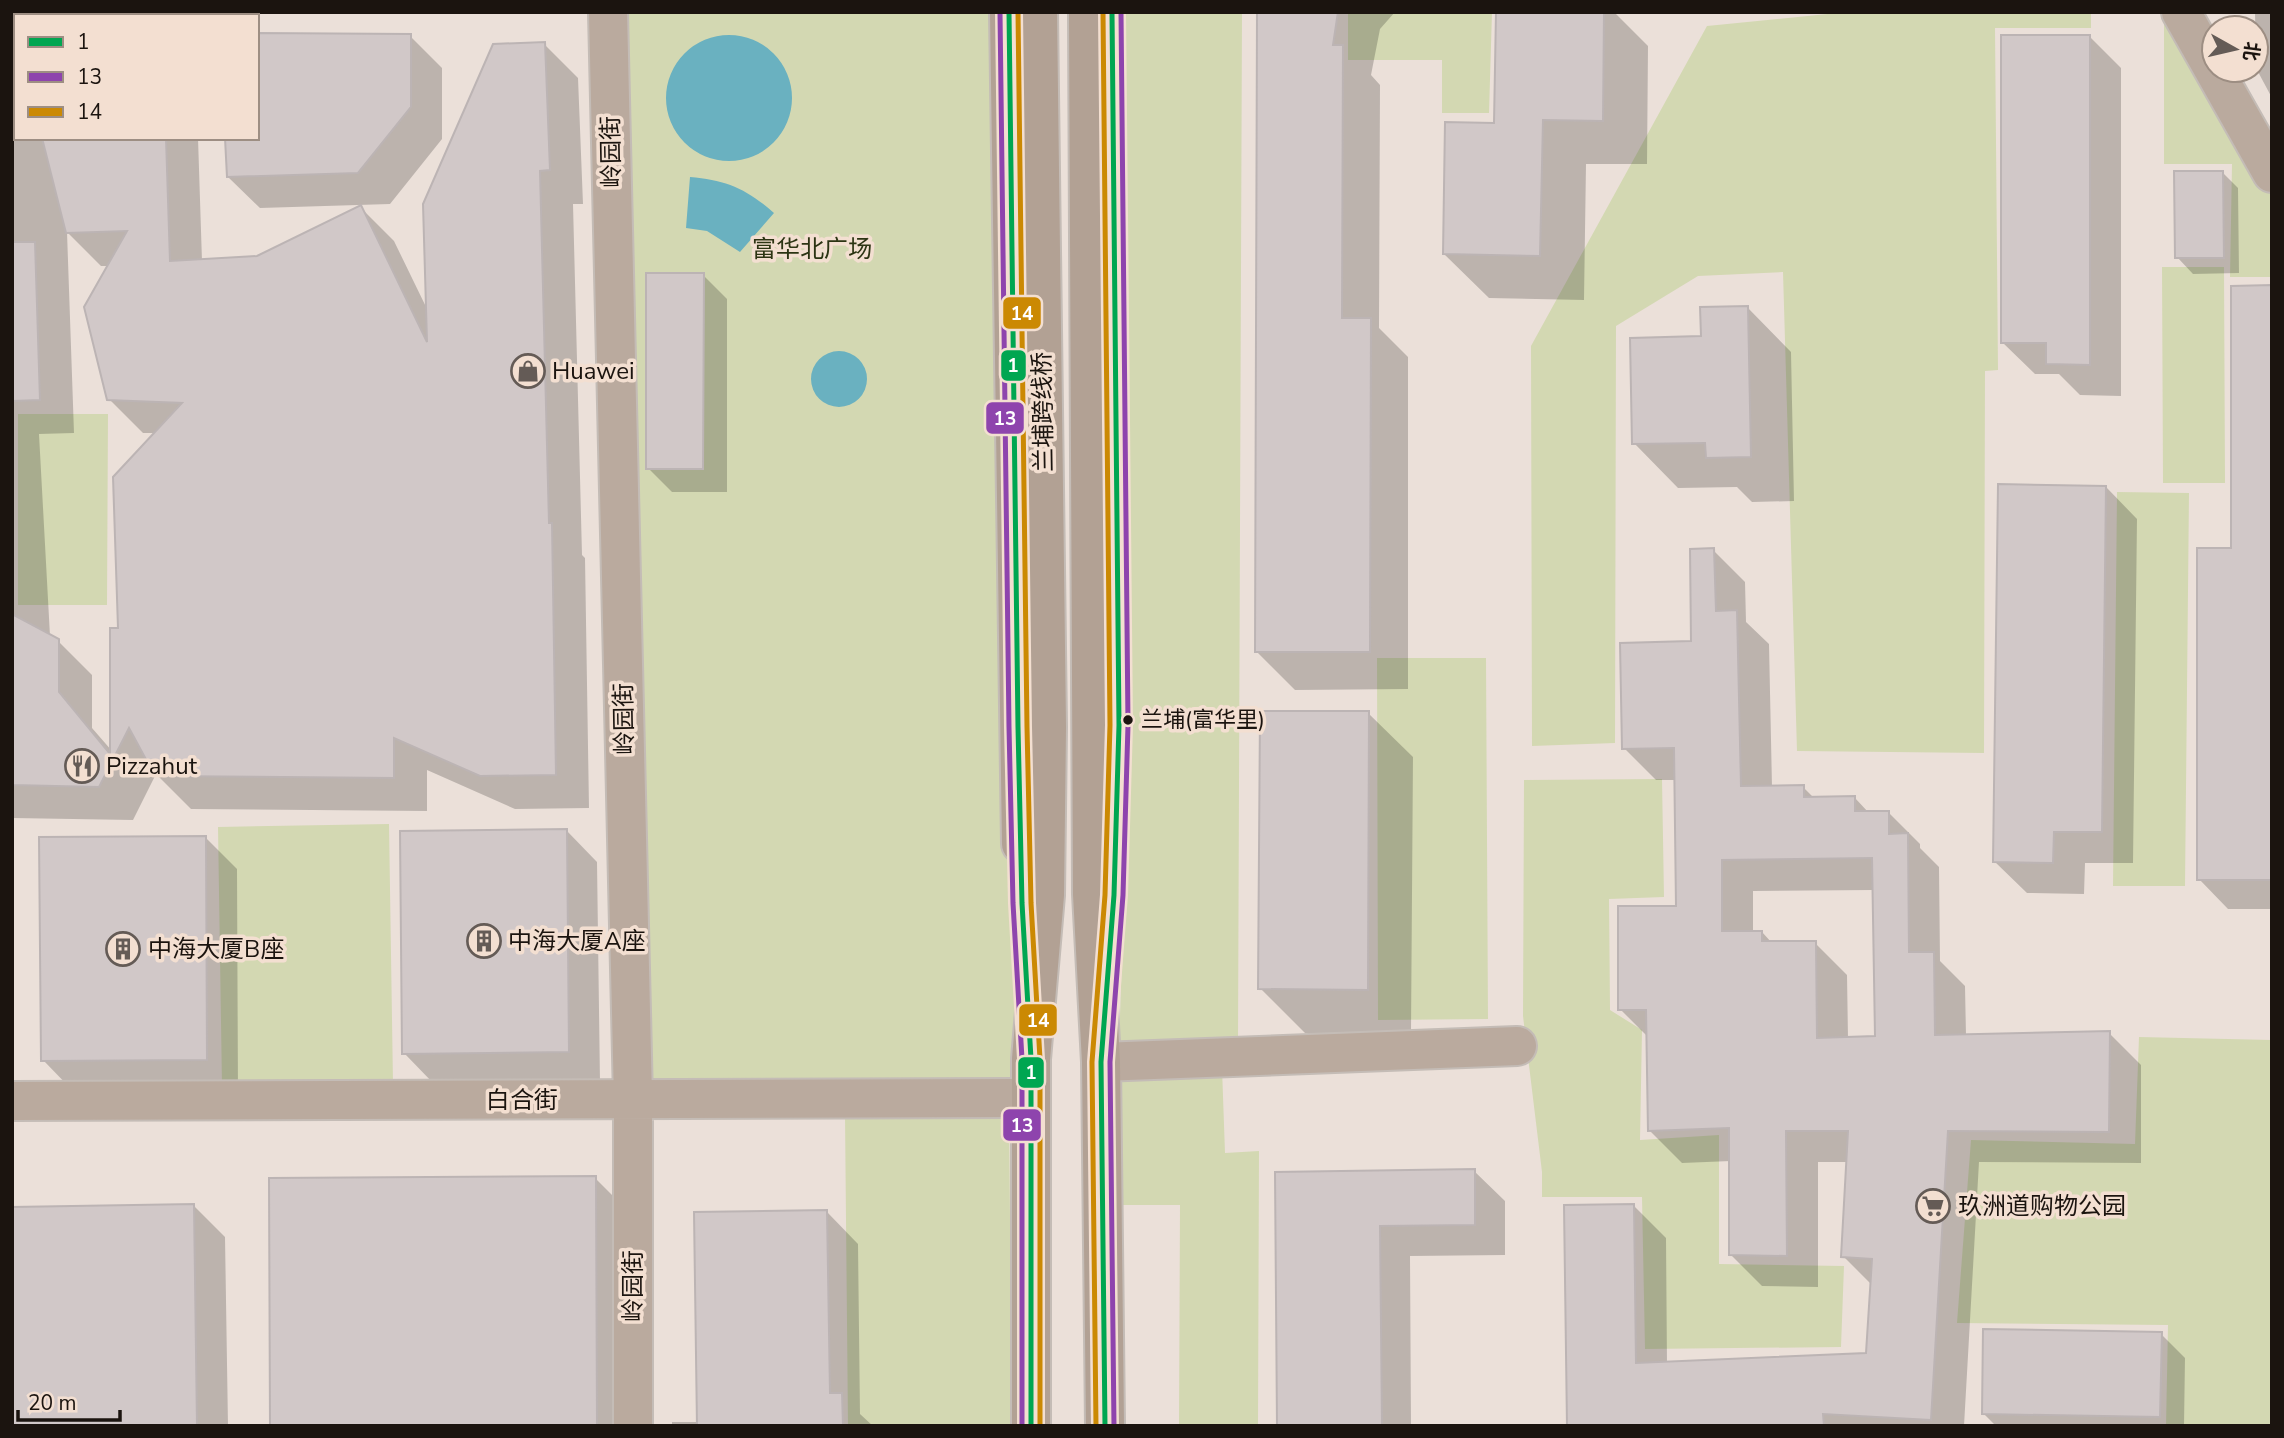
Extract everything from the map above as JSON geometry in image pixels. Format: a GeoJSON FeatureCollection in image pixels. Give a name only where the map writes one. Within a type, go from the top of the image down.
{"type":"FeatureCollection","features":[{"type":"Feature","properties":{"kind":"main road"},"geometry":{"type":"LineString","coordinates":[[1009,12],[1018,755],[1022,903],[1031,1059],[1031,1426]]}},
{"type":"Feature","properties":{"kind":"main road","name":"兰埔跨线桥"},"geometry":{"type":"LineString","coordinates":[[1031,1059],[1045,895],[1047,727],[1038,12]]}},
{"type":"Feature","properties":{"kind":"main road","name":"兰埔跨线桥"},"geometry":{"type":"LineString","coordinates":[[1088,12],[1092,894],[1101,1062]]}},
{"type":"Feature","properties":{"kind":"main road"},"geometry":{"type":"LineString","coordinates":[[1105,1426],[1101,1062],[1114,895],[1119,725],[1112,12]]}},
{"type":"Feature","properties":{"kind":"street","name":"岭园街"},"geometry":{"type":"LineString","coordinates":[[608,12],[633,1099],[633,1426]]}},
{"type":"Feature","properties":{"kind":"street"},"geometry":{"type":"LineString","coordinates":[[2182,12],[2272,173]]}},
{"type":"Feature","properties":{"kind":"street"},"geometry":{"type":"LineString","coordinates":[[1101,1062],[1517,1046]]}},
{"type":"Feature","properties":{"kind":"street","name":"白合街"},"geometry":{"type":"LineString","coordinates":[[12,1101],[1031,1097]]}},
{"type":"Feature","properties":{"kind":"green space","name":"富华北广场"},"geometry":{"type":"Polygon","coordinates":[[[609,12],[1007,12],[1022,1096],[634,1098],[609,12]]]}},
{"type":"Feature","properties":{"kind":"green space"},"geometry":{"type":"Polygon","coordinates":[[[1121,12],[1242,12],[1238,1042],[1119,1044],[1124,901],[1121,12]]]}},
{"type":"Feature","properties":{"kind":"green space"},"geometry":{"type":"Polygon","coordinates":[[[1348,12],[1492,12],[1489,113],[1442,113],[1442,60],[1348,60],[1348,12]]]}},
{"type":"Feature","properties":{"kind":"green space"},"geometry":{"type":"Polygon","coordinates":[[[1847,12],[2091,12],[2091,28],[1995,28],[1998,370],[1985,371],[1984,753],[1797,751],[1783,272],[1698,276],[1616,326],[1615,743],[1532,746],[1531,346],[1707,26],[1847,12]]]}},
{"type":"Feature","properties":{"kind":"green space"},"geometry":{"type":"Polygon","coordinates":[[[2164,12],[2200,70],[2200,84],[2208,84],[2272,187],[2272,277],[2230,277],[2232,164],[2164,164],[2164,12]]]}},
{"type":"Feature","properties":{"kind":"green space"},"geometry":{"type":"Polygon","coordinates":[[[2162,267],[2224,267],[2225,483],[2163,483],[2162,267]]]}},
{"type":"Feature","properties":{"kind":"green space"},"geometry":{"type":"Polygon","coordinates":[[[18,414],[108,414],[107,605],[18,605],[18,414]]]}},
{"type":"Feature","properties":{"kind":"green space"},"geometry":{"type":"Polygon","coordinates":[[[2117,492],[2189,493],[2185,886],[2113,886],[2117,492]]]}},
{"type":"Feature","properties":{"kind":"green space"},"geometry":{"type":"Polygon","coordinates":[[[1377,658],[1486,658],[1488,1019],[1378,1020],[1377,658]]]}},
{"type":"Feature","properties":{"kind":"green space"},"geometry":{"type":"Polygon","coordinates":[[[1662,779],[1664,897],[1609,899],[1610,1010],[1642,1030],[1640,1140],[1719,1135],[1719,1264],[1844,1266],[1841,1347],[1645,1349],[1642,1197],[1542,1197],[1542,1172],[1523,1016],[1524,780],[1662,779]]]}},
{"type":"Feature","properties":{"kind":"green space"},"geometry":{"type":"Polygon","coordinates":[[[389,824],[393,1084],[222,1087],[218,827],[389,824]]]}},
{"type":"Feature","properties":{"kind":"green space"},"geometry":{"type":"Polygon","coordinates":[[[2139,1037],[2272,1040],[2272,1426],[2166,1426],[2168,1325],[1957,1323],[1971,1140],[2135,1144],[2139,1037]]]}},
{"type":"Feature","properties":{"kind":"green space"},"geometry":{"type":"Polygon","coordinates":[[[1222,1068],[1225,1153],[1259,1151],[1258,1426],[1116,1426],[1179,1424],[1180,1205],[1111,1205],[1111,1072],[1222,1068]]]}},
{"type":"Feature","properties":{"kind":"green space"},"geometry":{"type":"Polygon","coordinates":[[[1009,1113],[1012,1426],[848,1426],[845,1115],[1009,1113]]]}},
{"type":"Feature","properties":{"kind":"water"},"geometry":{"type":"Polygon","coordinates":[[[729,35],[753,40],[774,53],[787,74],[792,98],[787,122],[774,143],[753,156],[729,161],[705,156],[684,143],[671,122],[666,98],[671,74],[684,53],[705,40],[729,35]]]}},
{"type":"Feature","properties":{"kind":"water"},"geometry":{"type":"Polygon","coordinates":[[[690,177],[735,187],[774,213],[740,252],[707,231],[686,228],[690,177]]]}},
{"type":"Feature","properties":{"kind":"water"},"geometry":{"type":"Polygon","coordinates":[[[839,351],[850,353],[859,359],[865,368],[865,390],[859,399],[850,405],[839,407],[828,405],[819,399],[813,390],[811,379],[813,368],[819,359],[828,353],[839,351]]]}},
{"type":"Feature","properties":{"kind":"building"},"geometry":{"type":"Polygon","coordinates":[[[1257,12],[1338,12],[1333,45],[1343,45],[1342,318],[1371,318],[1370,652],[1255,652],[1257,12]]]}},
{"type":"Feature","properties":{"kind":"building"},"geometry":{"type":"Polygon","coordinates":[[[1496,12],[1604,12],[1603,121],[1543,120],[1540,256],[1443,254],[1445,122],[1494,123],[1496,12]]]}},
{"type":"Feature","properties":{"kind":"building"},"geometry":{"type":"Polygon","coordinates":[[[259,33],[411,34],[411,107],[358,173],[227,177],[225,140],[259,140],[259,33]]]}},
{"type":"Feature","properties":{"kind":"building"},"geometry":{"type":"Polygon","coordinates":[[[2001,35],[2090,35],[2090,365],[2046,364],[2046,343],[2001,343],[2001,35]]]}},
{"type":"Feature","properties":{"kind":"building"},"geometry":{"type":"Polygon","coordinates":[[[545,42],[550,170],[540,171],[549,523],[552,523],[556,775],[480,776],[394,738],[394,778],[155,776],[129,728],[99,787],[12,785],[12,614],[59,639],[59,692],[110,754],[110,628],[118,628],[113,477],[182,403],[107,400],[84,307],[127,231],[66,233],[43,140],[166,140],[170,261],[257,256],[361,205],[427,342],[423,204],[493,44],[545,42]]]}},
{"type":"Feature","properties":{"kind":"building"},"geometry":{"type":"Polygon","coordinates":[[[2174,171],[2223,171],[2224,258],[2175,258],[2174,171]]]}},
{"type":"Feature","properties":{"kind":"building"},"geometry":{"type":"Polygon","coordinates":[[[12,242],[35,242],[40,400],[12,401],[12,242]]]}},
{"type":"Feature","properties":{"kind":"building"},"geometry":{"type":"Polygon","coordinates":[[[646,273],[704,273],[703,469],[646,469],[646,273]]]}},
{"type":"Feature","properties":{"kind":"building"},"geometry":{"type":"Polygon","coordinates":[[[2272,285],[2272,880],[2197,880],[2197,548],[2231,548],[2231,286],[2272,285]]]}},
{"type":"Feature","properties":{"kind":"building"},"geometry":{"type":"Polygon","coordinates":[[[1748,306],[1751,457],[1706,458],[1705,443],[1632,444],[1630,338],[1701,336],[1700,307],[1748,306]]]}},
{"type":"Feature","properties":{"kind":"building"},"geometry":{"type":"Polygon","coordinates":[[[1998,484],[2106,486],[2102,832],[2054,832],[2053,863],[1993,862],[1998,484]]]}},
{"type":"Feature","properties":{"kind":"building"},"geometry":{"type":"Polygon","coordinates":[[[1714,548],[1716,611],[1737,610],[1741,786],[1804,785],[1804,797],[1855,796],[1855,811],[1889,811],[1889,834],[1908,833],[1909,952],[1934,952],[1935,1035],[2110,1031],[2109,1132],[1948,1131],[1931,1420],[1823,1414],[1824,1426],[1567,1426],[1564,1205],[1634,1204],[1636,1363],[1866,1353],[1872,1259],[1841,1257],[1848,1131],[1786,1131],[1787,1256],[1729,1255],[1729,1128],[1648,1131],[1646,1010],[1618,1010],[1618,906],[1676,906],[1674,748],[1622,749],[1620,643],[1691,641],[1690,549],[1714,548]],[[1872,858],[1722,860],[1722,931],[1762,931],[1762,941],[1816,941],[1817,1038],[1875,1036],[1872,858]]]}},
{"type":"Feature","properties":{"kind":"building"},"geometry":{"type":"Polygon","coordinates":[[[1260,711],[1369,711],[1368,990],[1258,989],[1260,711]]]}},
{"type":"Feature","properties":{"kind":"building","name":"中海大厦A座"},"geometry":{"type":"Polygon","coordinates":[[[567,829],[569,1052],[402,1054],[400,831],[567,829]]]}},
{"type":"Feature","properties":{"kind":"building","name":"中海大厦B座"},"geometry":{"type":"Polygon","coordinates":[[[206,836],[207,1060],[41,1061],[39,837],[206,836]]]}},
{"type":"Feature","properties":{"kind":"building"},"geometry":{"type":"Polygon","coordinates":[[[1475,1169],[1475,1225],[1380,1226],[1382,1426],[1277,1426],[1275,1172],[1475,1169]]]}},
{"type":"Feature","properties":{"kind":"building"},"geometry":{"type":"Polygon","coordinates":[[[596,1176],[597,1426],[270,1426],[269,1178],[596,1176]]]}},
{"type":"Feature","properties":{"kind":"building"},"geometry":{"type":"Polygon","coordinates":[[[194,1204],[197,1426],[12,1426],[12,1207],[194,1204]]]}},
{"type":"Feature","properties":{"kind":"building"},"geometry":{"type":"Polygon","coordinates":[[[827,1210],[830,1393],[842,1393],[843,1426],[697,1426],[694,1212],[827,1210]]]}},
{"type":"Feature","properties":{"kind":"building"},"geometry":{"type":"Polygon","coordinates":[[[1983,1329],[2162,1332],[2160,1417],[1982,1414],[1983,1329]]]}},
{"type":"Feature","properties":{"kind":"transit line","name":"13"},"geometry":{"type":"LineString","coordinates":[[1000,12],[1009,727],[1013,903],[1022,1059],[1022,1426]]}},
{"type":"Feature","properties":{"kind":"transit line","name":"1"},"geometry":{"type":"LineString","coordinates":[[1009,12],[1018,727],[1022,903],[1031,1059],[1031,1426]]}},
{"type":"Feature","properties":{"kind":"transit line","name":"14"},"geometry":{"type":"LineString","coordinates":[[1018,12],[1027,727],[1031,903],[1040,1059],[1040,1426]]}},
{"type":"Feature","properties":{"kind":"transit line","name":"14"},"geometry":{"type":"LineString","coordinates":[[1096,1426],[1092,1062],[1105,895],[1110,725],[1103,12]]}},
{"type":"Feature","properties":{"kind":"transit line","name":"1"},"geometry":{"type":"LineString","coordinates":[[1105,1426],[1101,1062],[1114,895],[1119,725],[1112,12]]}},
{"type":"Feature","properties":{"kind":"transit line","name":"13"},"geometry":{"type":"LineString","coordinates":[[1114,1426],[1110,1062],[1123,895],[1128,725],[1121,12]]}},
{"type":"Feature","properties":{"kind":"place","name":"Huawei"},"geometry":{"type":"Point","coordinates":[528,371]}},
{"type":"Feature","properties":{"kind":"place","name":"兰埔(富华里)"},"geometry":{"type":"Point","coordinates":[1128,720]}},
{"type":"Feature","properties":{"kind":"place","name":"Pizzahut"},"geometry":{"type":"Point","coordinates":[82,766]}},
{"type":"Feature","properties":{"kind":"place","name":"中海大厦A座"},"geometry":{"type":"Point","coordinates":[484,941]}},
{"type":"Feature","properties":{"kind":"place","name":"中海大厦B座"},"geometry":{"type":"Point","coordinates":[123,949]}},
{"type":"Feature","properties":{"kind":"place","name":"玖洲道购物公园"},"geometry":{"type":"Point","coordinates":[1933,1206]}}]}
